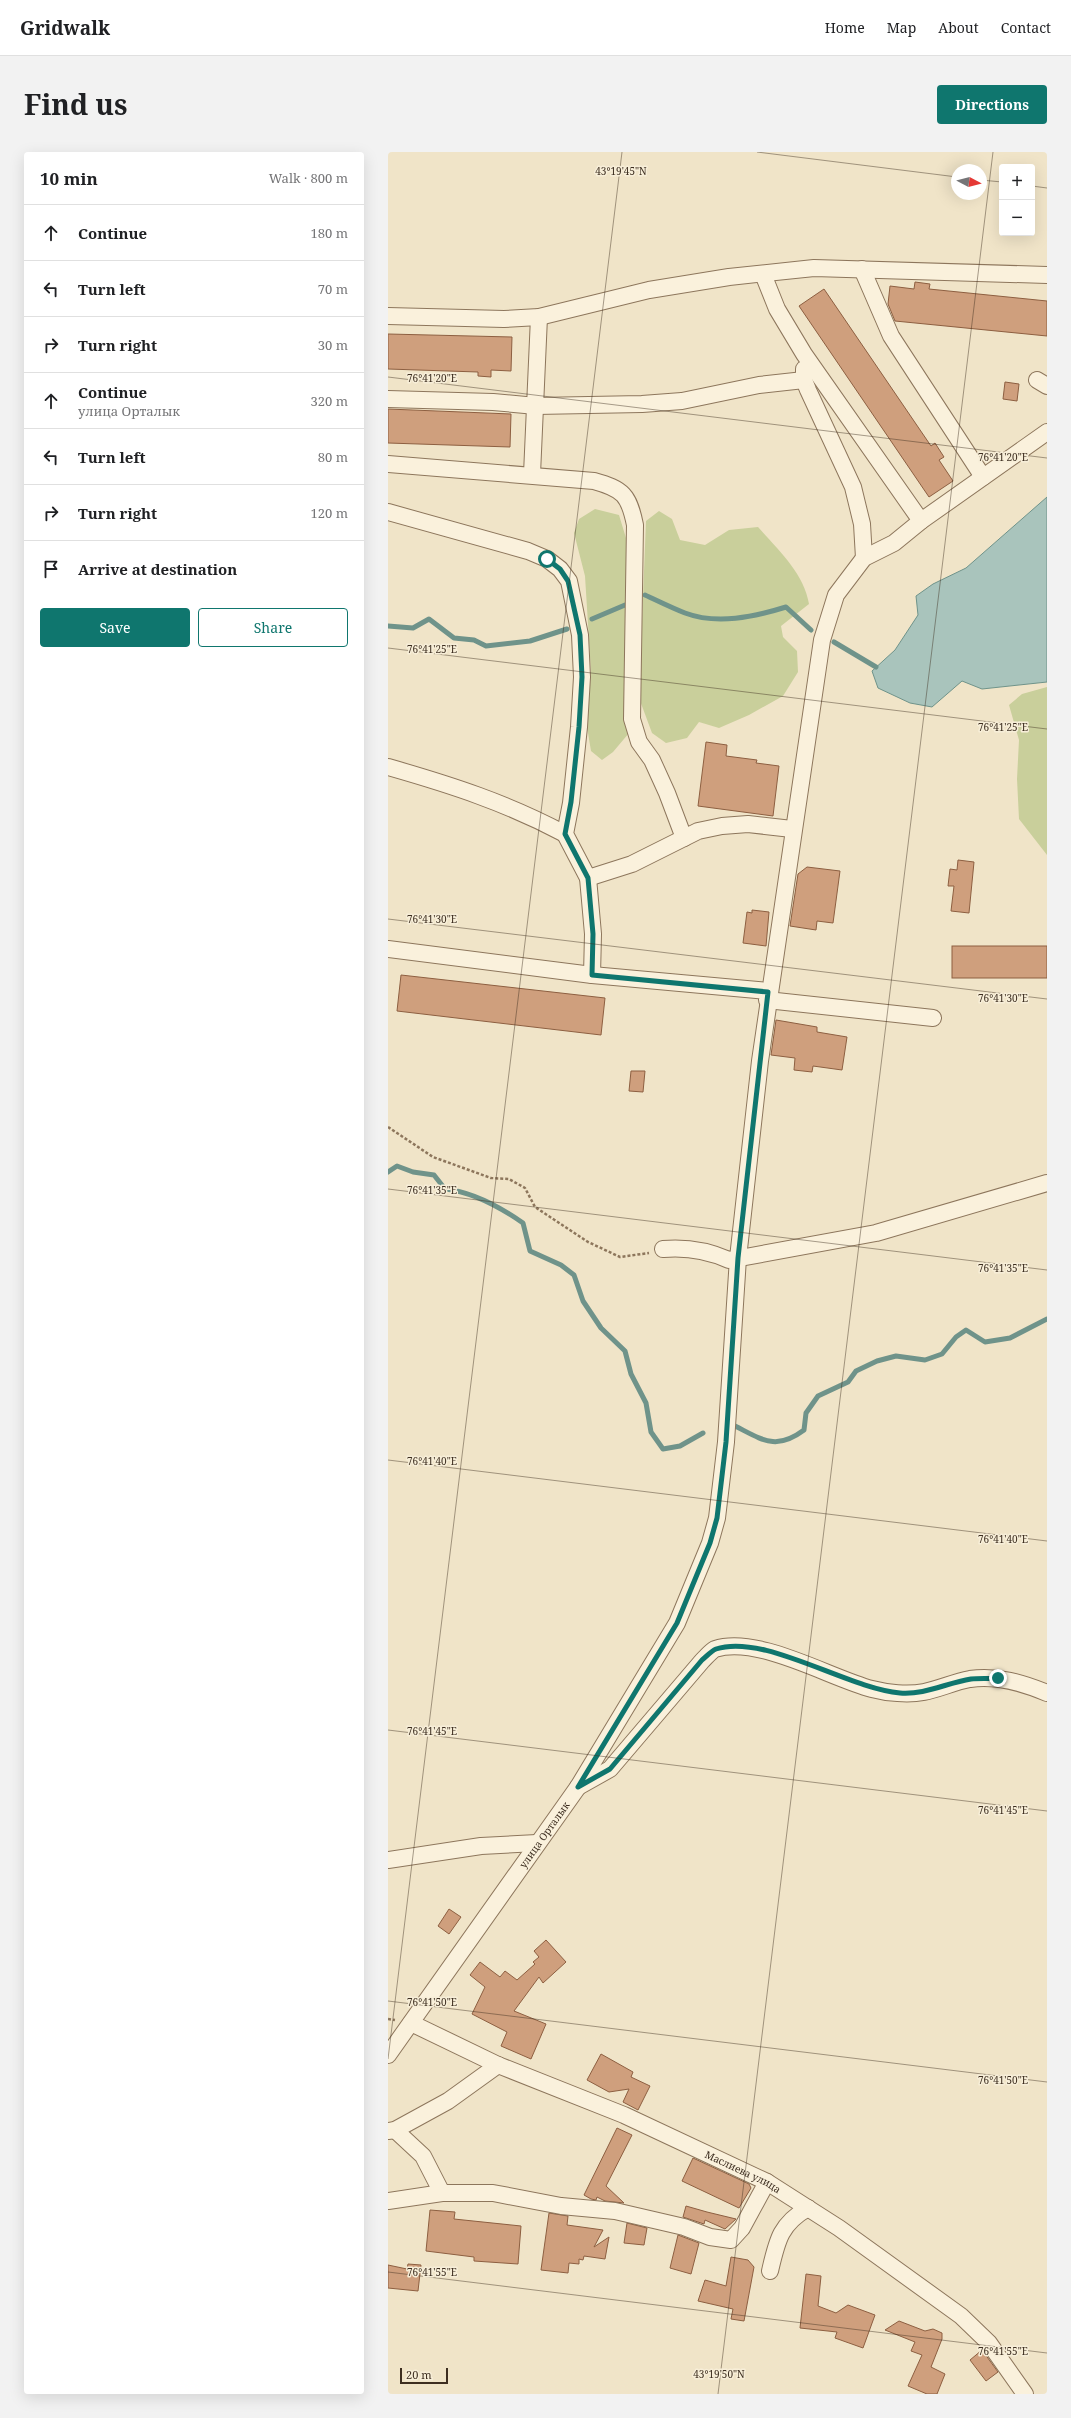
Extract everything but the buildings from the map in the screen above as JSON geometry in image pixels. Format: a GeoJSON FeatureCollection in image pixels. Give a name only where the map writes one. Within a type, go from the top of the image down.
{"type":"FeatureCollection","features":[{"type":"Feature","properties":{"kind":"street"},"geometry":{"type":"LineString","coordinates":[[388,316],[504,319],[539,317],[649,290],[730,277],[814,268],[1047,275]]}},
{"type":"Feature","properties":{"kind":"street"},"geometry":{"type":"LineString","coordinates":[[862,269],[891,336],[983,477]]}},
{"type":"Feature","properties":{"kind":"street"},"geometry":{"type":"LineString","coordinates":[[763,274],[777,309],[804,354],[921,521]]}},
{"type":"Feature","properties":{"kind":"street"},"geometry":{"type":"LineString","coordinates":[[532,474],[539,317]]}},
{"type":"Feature","properties":{"kind":"street"},"geometry":{"type":"LineString","coordinates":[[804,354],[804,380],[853,487],[862,524],[864,558],[894,543],[921,521],[1047,432]]}},
{"type":"Feature","properties":{"kind":"street"},"geometry":{"type":"LineString","coordinates":[[388,399],[493,402],[536,406],[682,401],[759,385],[804,380]]}},
{"type":"Feature","properties":{"kind":"street"},"geometry":{"type":"LineString","coordinates":[[388,464],[532,474],[594,481],[615,486],[631,506],[635,525],[632,719],[640,742],[652,760],[661,780],[684,838]]}},
{"type":"Feature","properties":{"kind":"street"},"geometry":{"type":"LineString","coordinates":[[388,512],[528,551],[547,559],[560,569],[568,581],[580,635],[582,677],[575,765],[565,834]]}},
{"type":"Feature","properties":{"kind":"street","name":"улица Орталык"},"geometry":{"type":"LineString","coordinates":[[388,2055],[578,1787],[677,1623],[710,1543],[717,1518],[726,1442],[738,1258],[760,1061],[792,829],[822,640],[836,595],[864,558]]}},
{"type":"Feature","properties":{"kind":"street"},"geometry":{"type":"LineString","coordinates":[[388,767],[474,792],[536,819],[565,834],[588,878],[593,934],[592,975]]}},
{"type":"Feature","properties":{"kind":"street"},"geometry":{"type":"LineString","coordinates":[[588,878],[632,864],[698,831],[722,826],[765,825],[792,829]]}},
{"type":"Feature","properties":{"kind":"street"},"geometry":{"type":"LineString","coordinates":[[388,949],[933,1018]]}},
{"type":"Feature","properties":{"kind":"street"},"geometry":{"type":"LineString","coordinates":[[663,1249],[679,1248],[716,1254],[729,1260],[876,1233],[1047,1183]]}},
{"type":"Feature","properties":{"kind":"street"},"geometry":{"type":"LineString","coordinates":[[578,1787],[610,1769],[702,1660],[714,1649],[730,1647],[747,1648],[785,1655],[873,1689],[901,1693],[923,1692],[971,1679],[998,1678],[1030,1685],[1047,1692]]}},
{"type":"Feature","properties":{"kind":"street"},"geometry":{"type":"LineString","coordinates":[[388,1860],[481,1846],[537,1843]]}},
{"type":"Feature","properties":{"kind":"street","name":"Маслиева улица"},"geometry":{"type":"LineString","coordinates":[[411,2023],[498,2065],[624,2114],[767,2182],[808,2208],[961,2316],[989,2343],[1025,2394]]}},
{"type":"Feature","properties":{"kind":"street"},"geometry":{"type":"LineString","coordinates":[[442,2192],[423,2156],[391,2131],[448,2101],[498,2065]]}},
{"type":"Feature","properties":{"kind":"street"},"geometry":{"type":"LineString","coordinates":[[388,2201],[442,2192],[493,2193],[561,2206],[615,2211],[684,2227],[710,2237],[731,2240],[742,2228],[767,2182]]}},
{"type":"Feature","properties":{"kind":"street"},"geometry":{"type":"LineString","coordinates":[[770,2271],[781,2232],[789,2221],[808,2208]]}},
{"type":"Feature","properties":{"kind":"path"},"geometry":{"type":"LineString","coordinates":[[388,1127],[433,1157],[491,1178],[509,1179],[525,1188],[535,1207],[588,1242],[620,1257],[640,1256],[663,1249]]}},
{"type":"Feature","properties":{"kind":"green space"},"geometry":{"type":"Polygon","coordinates":[[[595,509],[619,515],[629,548],[629,733],[613,752],[602,760],[591,751],[587,727],[591,672],[585,576],[574,533],[579,519],[595,509]]]}},
{"type":"Feature","properties":{"kind":"green space"},"geometry":{"type":"Polygon","coordinates":[[[659,511],[672,519],[680,540],[705,545],[729,530],[758,527],[782,553],[796,572],[802,582],[809,604],[781,626],[783,637],[797,651],[798,672],[783,696],[749,715],[719,728],[699,722],[687,738],[666,743],[652,733],[639,698],[646,521],[659,511]]]}},
{"type":"Feature","properties":{"kind":"green space"},"geometry":{"type":"Polygon","coordinates":[[[1047,687],[1047,855],[1019,819],[1017,779],[1019,740],[1009,705],[1022,694],[1047,687]]]}},
{"type":"Feature","properties":{"kind":"water"},"geometry":{"type":"Polygon","coordinates":[[[1047,497],[1047,682],[982,689],[962,681],[932,707],[910,703],[878,688],[872,671],[895,650],[918,615],[916,596],[933,584],[966,568],[1047,497]]]}},
{"type":"Feature","properties":{"kind":"waterway"},"geometry":{"type":"LineString","coordinates":[[645,595],[685,613],[710,619],[736,618],[761,614],[786,607],[811,630]]}},
{"type":"Feature","properties":{"kind":"waterway"},"geometry":{"type":"LineString","coordinates":[[592,619],[625,605]]}},
{"type":"Feature","properties":{"kind":"waterway"},"geometry":{"type":"LineString","coordinates":[[388,626],[413,628],[429,619],[454,638],[474,640],[486,646],[530,641],[567,629]]}},
{"type":"Feature","properties":{"kind":"waterway"},"geometry":{"type":"LineString","coordinates":[[834,642],[876,667]]}},
{"type":"Feature","properties":{"kind":"waterway"},"geometry":{"type":"LineString","coordinates":[[388,1172],[397,1166],[413,1172],[434,1175],[445,1189],[466,1193],[486,1201],[523,1223],[530,1251],[561,1265],[574,1275],[583,1301],[601,1328],[625,1351],[631,1374],[646,1403],[651,1432],[663,1449],[680,1446],[703,1433]]}},
{"type":"Feature","properties":{"kind":"waterway"},"geometry":{"type":"LineString","coordinates":[[735,1426],[762,1439],[777,1442],[785,1440],[804,1430],[806,1413],[818,1396],[848,1382],[856,1371],[877,1361],[896,1356],[925,1360],[942,1354],[956,1337],[966,1330],[985,1342],[1010,1338],[1047,1319]]}},
{"type":"Feature","properties":{"kind":"route"},"geometry":{"type":"LineString","coordinates":[[547,559],[560,569],[568,581],[576,609],[580,635],[582,677],[579,727],[571,802],[565,834],[588,878],[593,934],[592,975],[768,992],[738,1258],[726,1442],[717,1518],[700,1570],[677,1623],[578,1787],[610,1769],[702,1660],[714,1649],[730,1647],[747,1648],[785,1655],[819,1670],[873,1689],[901,1693],[923,1692],[971,1679],[998,1678]]}}]}
